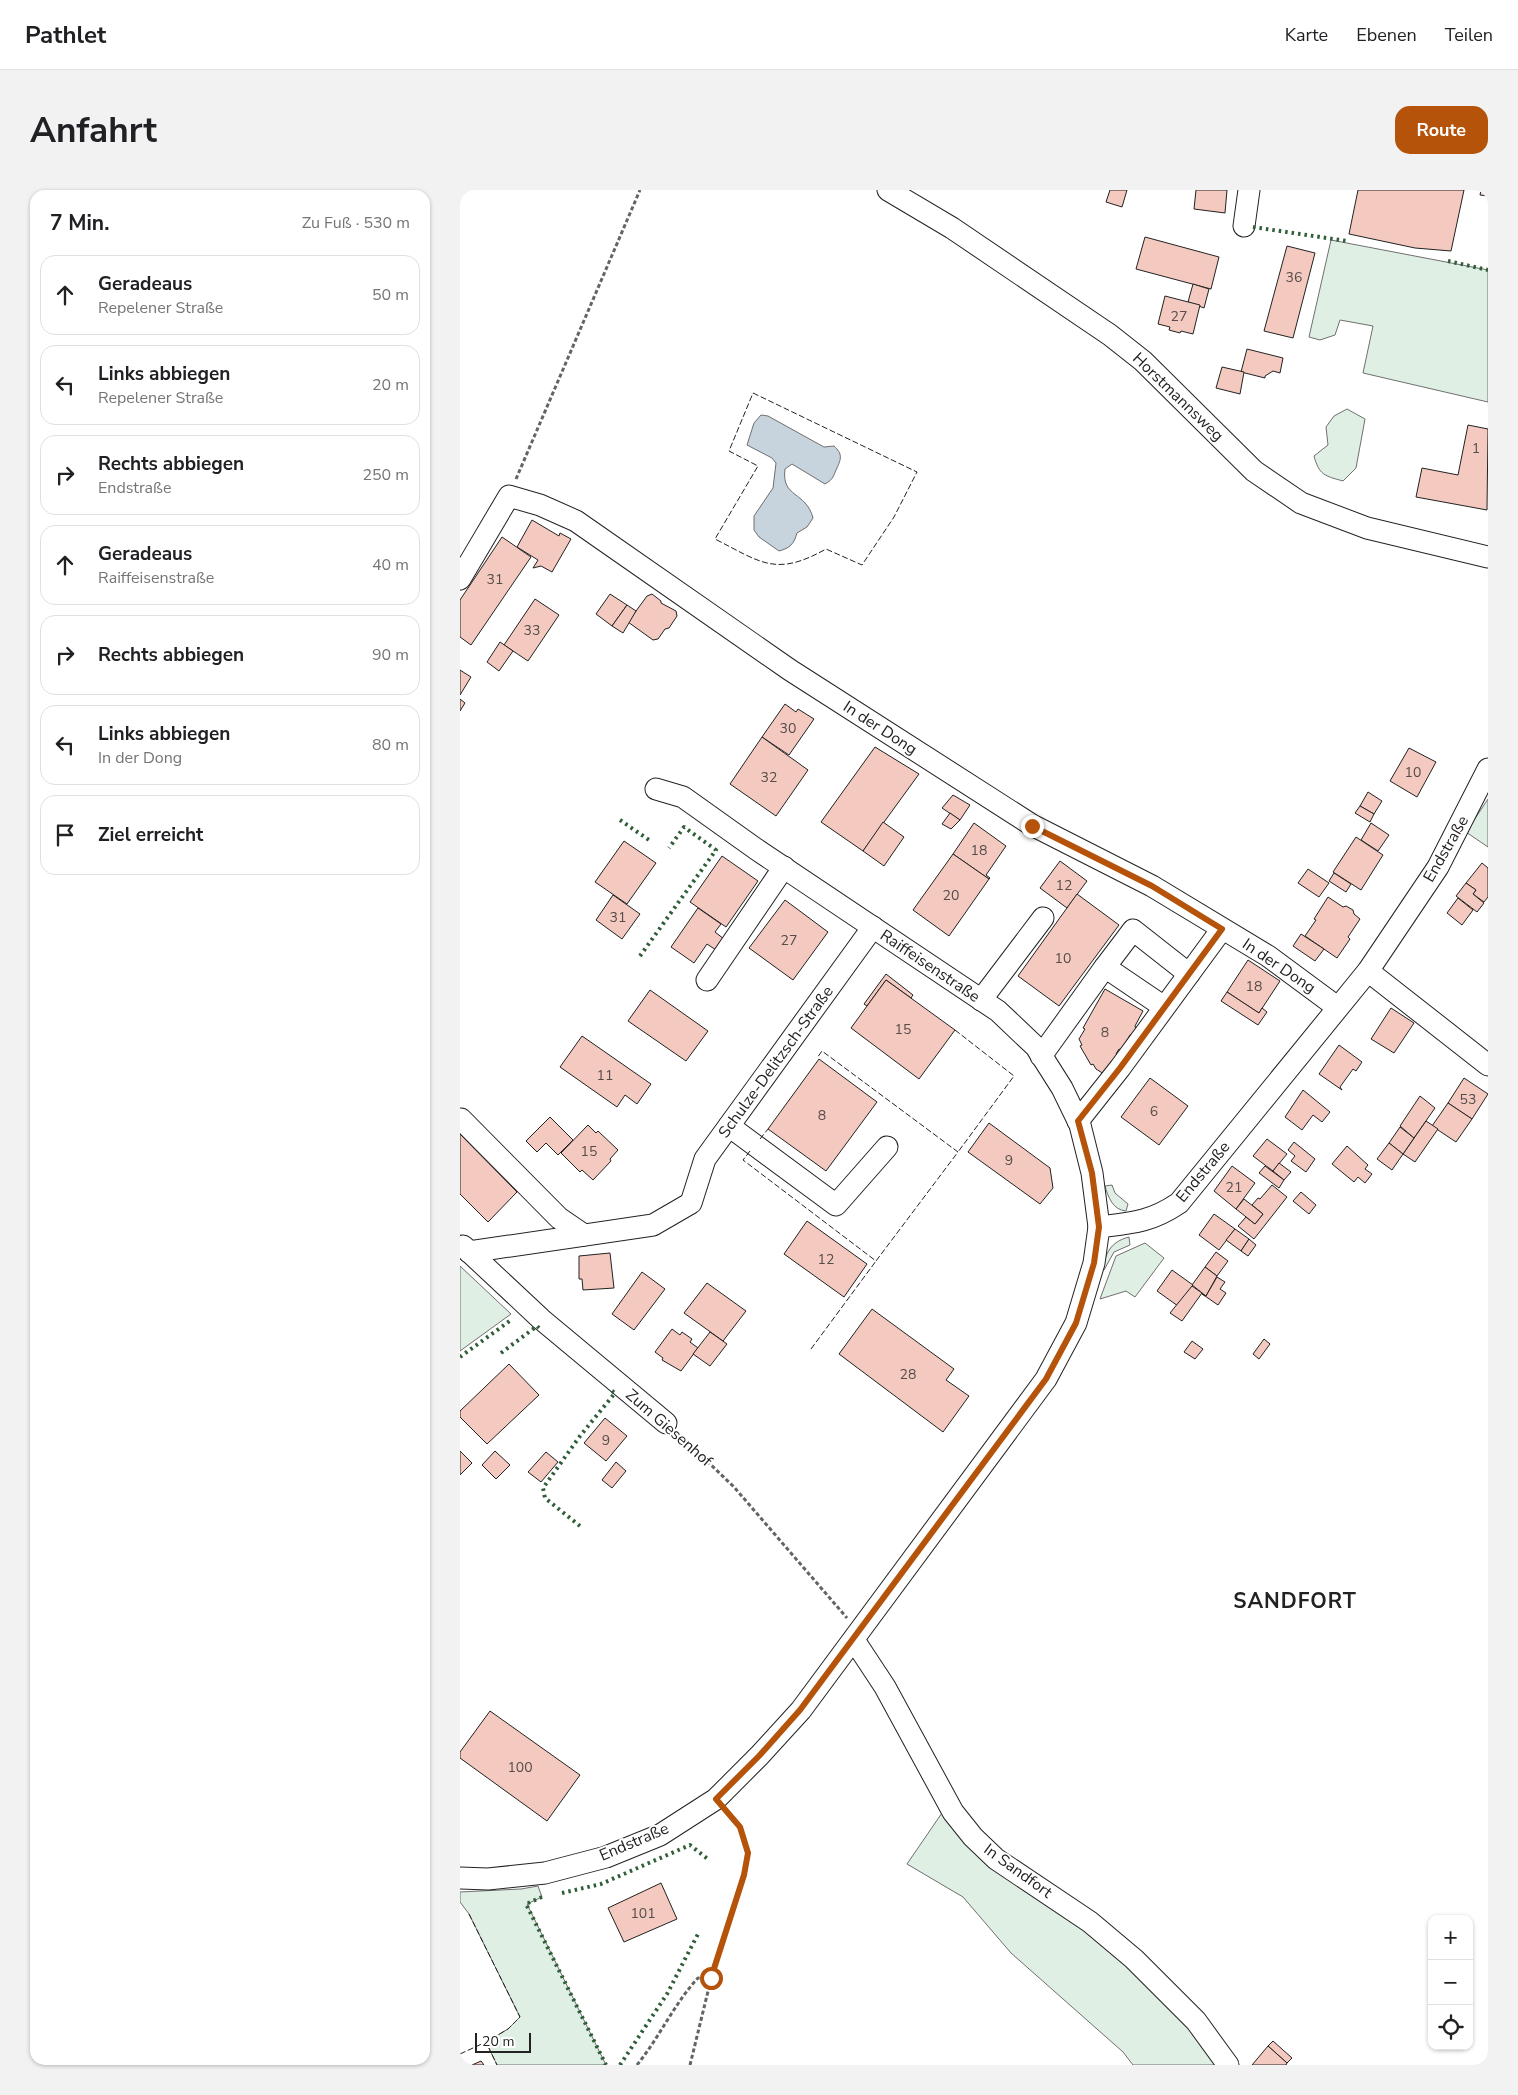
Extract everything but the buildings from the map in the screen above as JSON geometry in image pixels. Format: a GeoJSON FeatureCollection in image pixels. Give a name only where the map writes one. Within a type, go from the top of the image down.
{"type":"FeatureCollection","features":[{"type":"Feature","properties":{"kind":"street","name":"Horstmannsweg"},"geometry":{"type":"LineString","coordinates":[[888,190],[952,228],[1110,335],[1143,361],[1254,471],[1301,503],[1367,528],[1488,557]]}},
{"type":"Feature","properties":{"kind":"street"},"geometry":{"type":"LineString","coordinates":[[1244,226],[1249,190]]}},
{"type":"Feature","properties":{"kind":"street"},"geometry":{"type":"LineString","coordinates":[[460,579],[509,496]]}},
{"type":"Feature","properties":{"kind":"street","name":"In der Dong"},"geometry":{"type":"LineString","coordinates":[[509,496],[540,505],[576,521],[790,670],[1032,826],[1152,886],[1268,956],[1337,1007]]}},
{"type":"Feature","properties":{"kind":"street","name":"Endstraße"},"geometry":{"type":"LineString","coordinates":[[460,1878],[488,1879],[545,1873],[606,1857],[660,1834],[716,1799],[759,1756],[800,1710],[1046,1379],[1076,1323],[1094,1263],[1099,1227],[1141,1222],[1163,1214],[1180,1203],[1337,1007],[1368,972],[1438,866],[1488,769]]}},
{"type":"Feature","properties":{"kind":"street","name":"Raiffeisenstraße"},"geometry":{"type":"LineString","coordinates":[[656,788],[683,797],[998,1011],[1036,1048],[1062,1088],[1078,1121],[1092,1173],[1099,1227]]}},
{"type":"Feature","properties":{"kind":"street"},"geometry":{"type":"LineString","coordinates":[[708,980],[784,867]]}},
{"type":"Feature","properties":{"kind":"street"},"geometry":{"type":"LineString","coordinates":[[981,1000],[1043,918]]}},
{"type":"Feature","properties":{"kind":"street","name":"Schulze-Delitzsch-Straße"},"geometry":{"type":"LineString","coordinates":[[584,1235],[653,1225],[691,1202],[705,1159],[873,927]]}},
{"type":"Feature","properties":{"kind":"street"},"geometry":{"type":"LineString","coordinates":[[1078,1121],[1222,929]]}},
{"type":"Feature","properties":{"kind":"street"},"geometry":{"type":"LineString","coordinates":[[1041,1056],[1132,930],[1189,974]]}},
{"type":"Feature","properties":{"kind":"street"},"geometry":{"type":"LineString","coordinates":[[1105,967],[1164,1008]]}},
{"type":"Feature","properties":{"kind":"street"},"geometry":{"type":"LineString","coordinates":[[1368,972],[1488,1065]]}},
{"type":"Feature","properties":{"kind":"street"},"geometry":{"type":"LineString","coordinates":[[461,1119],[558,1218],[584,1235]]}},
{"type":"Feature","properties":{"kind":"street"},"geometry":{"type":"LineString","coordinates":[[729,1126],[836,1205],[886,1147]]}},
{"type":"Feature","properties":{"kind":"street"},"geometry":{"type":"LineString","coordinates":[[465,1248],[584,1235]]}},
{"type":"Feature","properties":{"kind":"street","name":"Zum Giesenhof"},"geometry":{"type":"LineString","coordinates":[[465,1248],[541,1319],[666,1423]]}},
{"type":"Feature","properties":{"kind":"street","name":"In Sandfort"},"geometry":{"type":"LineString","coordinates":[[857,1635],[953,1812],[973,1837],[996,1859],[1090,1922],[1134,1959],[1196,2020],[1228,2065]]}},
{"type":"Feature","properties":{"kind":"path"},"geometry":{"type":"LineString","coordinates":[[509,496],[640,190]]}},
{"type":"Feature","properties":{"kind":"path","name":"Zum Giesenhof"},"geometry":{"type":"LineString","coordinates":[[666,1423],[686,1439],[734,1487],[845,1616],[857,1635]]}},
{"type":"Feature","properties":{"kind":"path"},"geometry":{"type":"LineString","coordinates":[[691,2065],[711,1978],[744,1875],[748,1853],[740,1827],[716,1799]]}},
{"type":"Feature","properties":{"kind":"path"},"geometry":{"type":"LineString","coordinates":[[637,2065],[652,2046],[689,1988],[698,1978],[711,1978]]}},
{"type":"Feature","properties":{"kind":"green space"},"geometry":{"type":"Polygon","coordinates":[[[1331,240],[1488,270],[1488,402],[1363,373],[1373,326],[1340,320],[1335,335],[1320,340],[1309,337],[1331,240]]]}},
{"type":"Feature","properties":{"kind":"green space"},"geometry":{"type":"Polygon","coordinates":[[[1347,409],[1365,419],[1356,468],[1343,481],[1324,474],[1318,467],[1314,456],[1328,445],[1326,427],[1334,416],[1347,409]]]}},
{"type":"Feature","properties":{"kind":"green space"},"geometry":{"type":"Polygon","coordinates":[[[1488,799],[1488,847],[1466,832],[1488,799]]]}},
{"type":"Feature","properties":{"kind":"green space"},"geometry":{"type":"Polygon","coordinates":[[[1112,1185],[1115,1193],[1128,1204],[1126,1211],[1114,1206],[1105,1186],[1112,1185]]]}},
{"type":"Feature","properties":{"kind":"green space"},"geometry":{"type":"Polygon","coordinates":[[[1129,1237],[1130,1245],[1114,1252],[1104,1270],[1102,1270],[1105,1258],[1113,1245],[1129,1237]]]}},
{"type":"Feature","properties":{"kind":"green space"},"geometry":{"type":"Polygon","coordinates":[[[1145,1243],[1164,1258],[1135,1297],[1126,1291],[1100,1299],[1116,1256],[1145,1243]]]}},
{"type":"Feature","properties":{"kind":"green space"},"geometry":{"type":"Polygon","coordinates":[[[460,1266],[511,1314],[460,1351],[460,1266]]]}},
{"type":"Feature","properties":{"kind":"green space"},"geometry":{"type":"Polygon","coordinates":[[[944,1810],[1062,1911],[1152,1983],[1220,2065],[1133,2065],[1123,2052],[1011,1953],[963,1897],[907,1864],[944,1810]]]}},
{"type":"Feature","properties":{"kind":"green space"},"geometry":{"type":"Polygon","coordinates":[[[538,1886],[542,1897],[527,1904],[606,2065],[497,2065],[486,2042],[508,2029],[520,2017],[469,1914],[460,1902],[460,1892],[521,1889],[538,1886]]]}},
{"type":"Feature","properties":{"kind":"shaded area"},"geometry":{"type":"Polygon","coordinates":[[[761,415],[768,416],[824,447],[834,446],[839,452],[840,457],[833,477],[825,484],[792,464],[785,469],[787,485],[810,509],[813,518],[807,527],[797,533],[791,545],[779,551],[759,537],[754,530],[754,516],[773,488],[776,463],[772,458],[747,445],[754,423],[761,415]]]}},
{"type":"Feature","properties":{"kind":"hedge"},"geometry":{"type":"LineString","coordinates":[[1253,227],[1347,241]]}},
{"type":"Feature","properties":{"kind":"hedge"},"geometry":{"type":"LineString","coordinates":[[1448,261],[1488,270]]}},
{"type":"Feature","properties":{"kind":"hedge"},"geometry":{"type":"LineString","coordinates":[[620,820],[649,840]]}},
{"type":"Feature","properties":{"kind":"hedge"},"geometry":{"type":"LineString","coordinates":[[640,956],[716,850],[684,827],[669,848]]}},
{"type":"Feature","properties":{"kind":"hedge"},"geometry":{"type":"LineString","coordinates":[[460,1357],[511,1320]]}},
{"type":"Feature","properties":{"kind":"hedge"},"geometry":{"type":"LineString","coordinates":[[501,1353],[537,1326],[539,1328]]}},
{"type":"Feature","properties":{"kind":"hedge"},"geometry":{"type":"LineString","coordinates":[[580,1526],[545,1498],[543,1488],[580,1436],[615,1393],[612,1391]]}},
{"type":"Feature","properties":{"kind":"hedge"},"geometry":{"type":"LineString","coordinates":[[562,1893],[601,1884],[690,1845],[709,1860]]}},
{"type":"Feature","properties":{"kind":"hedge"},"geometry":{"type":"LineString","coordinates":[[542,1897],[526,1904],[606,2065]]}},
{"type":"Feature","properties":{"kind":"hedge"},"geometry":{"type":"LineString","coordinates":[[620,2065],[667,1994],[698,1934]]}},
{"type":"Feature","properties":{"kind":"fence"},"geometry":{"type":"LineString","coordinates":[[753,393],[917,472],[894,517],[862,565],[826,549],[794,563],[769,563],[745,555],[715,539],[758,466],[729,451],[753,393]]}},
{"type":"Feature","properties":{"kind":"fence"},"geometry":{"type":"LineString","coordinates":[[955,1030],[1014,1076],[958,1152]]}},
{"type":"Feature","properties":{"kind":"fence"},"geometry":{"type":"LineString","coordinates":[[750,1151],[743,1160],[876,1261],[958,1152],[822,1051],[817,1058]]}},
{"type":"Feature","properties":{"kind":"fence"},"geometry":{"type":"LineString","coordinates":[[760,1139],[768,1129]]}},
{"type":"Feature","properties":{"kind":"fence"},"geometry":{"type":"LineString","coordinates":[[811,1349],[876,1261]]}},
{"type":"Feature","properties":{"kind":"fence"},"geometry":{"type":"LineString","coordinates":[[469,1914],[520,2017],[508,2029],[486,2042]]}},
{"type":"Feature","properties":{"kind":"fence"},"geometry":{"type":"LineString","coordinates":[[460,2054],[486,2042],[497,2065]]}},
{"type":"Feature","properties":{"kind":"district","name":"SANDFORT"},"geometry":{"type":"Point","coordinates":[1295,1601]}},
{"type":"Feature","properties":{"kind":"route"},"geometry":{"type":"LineString","coordinates":[[711,1978],[744,1875],[748,1853],[740,1827],[716,1799],[759,1756],[800,1710],[854,1640],[1046,1379],[1076,1323],[1094,1263],[1099,1227],[1092,1173],[1078,1121],[1120,1068],[1222,929],[1152,886],[1032,826]]}}]}
